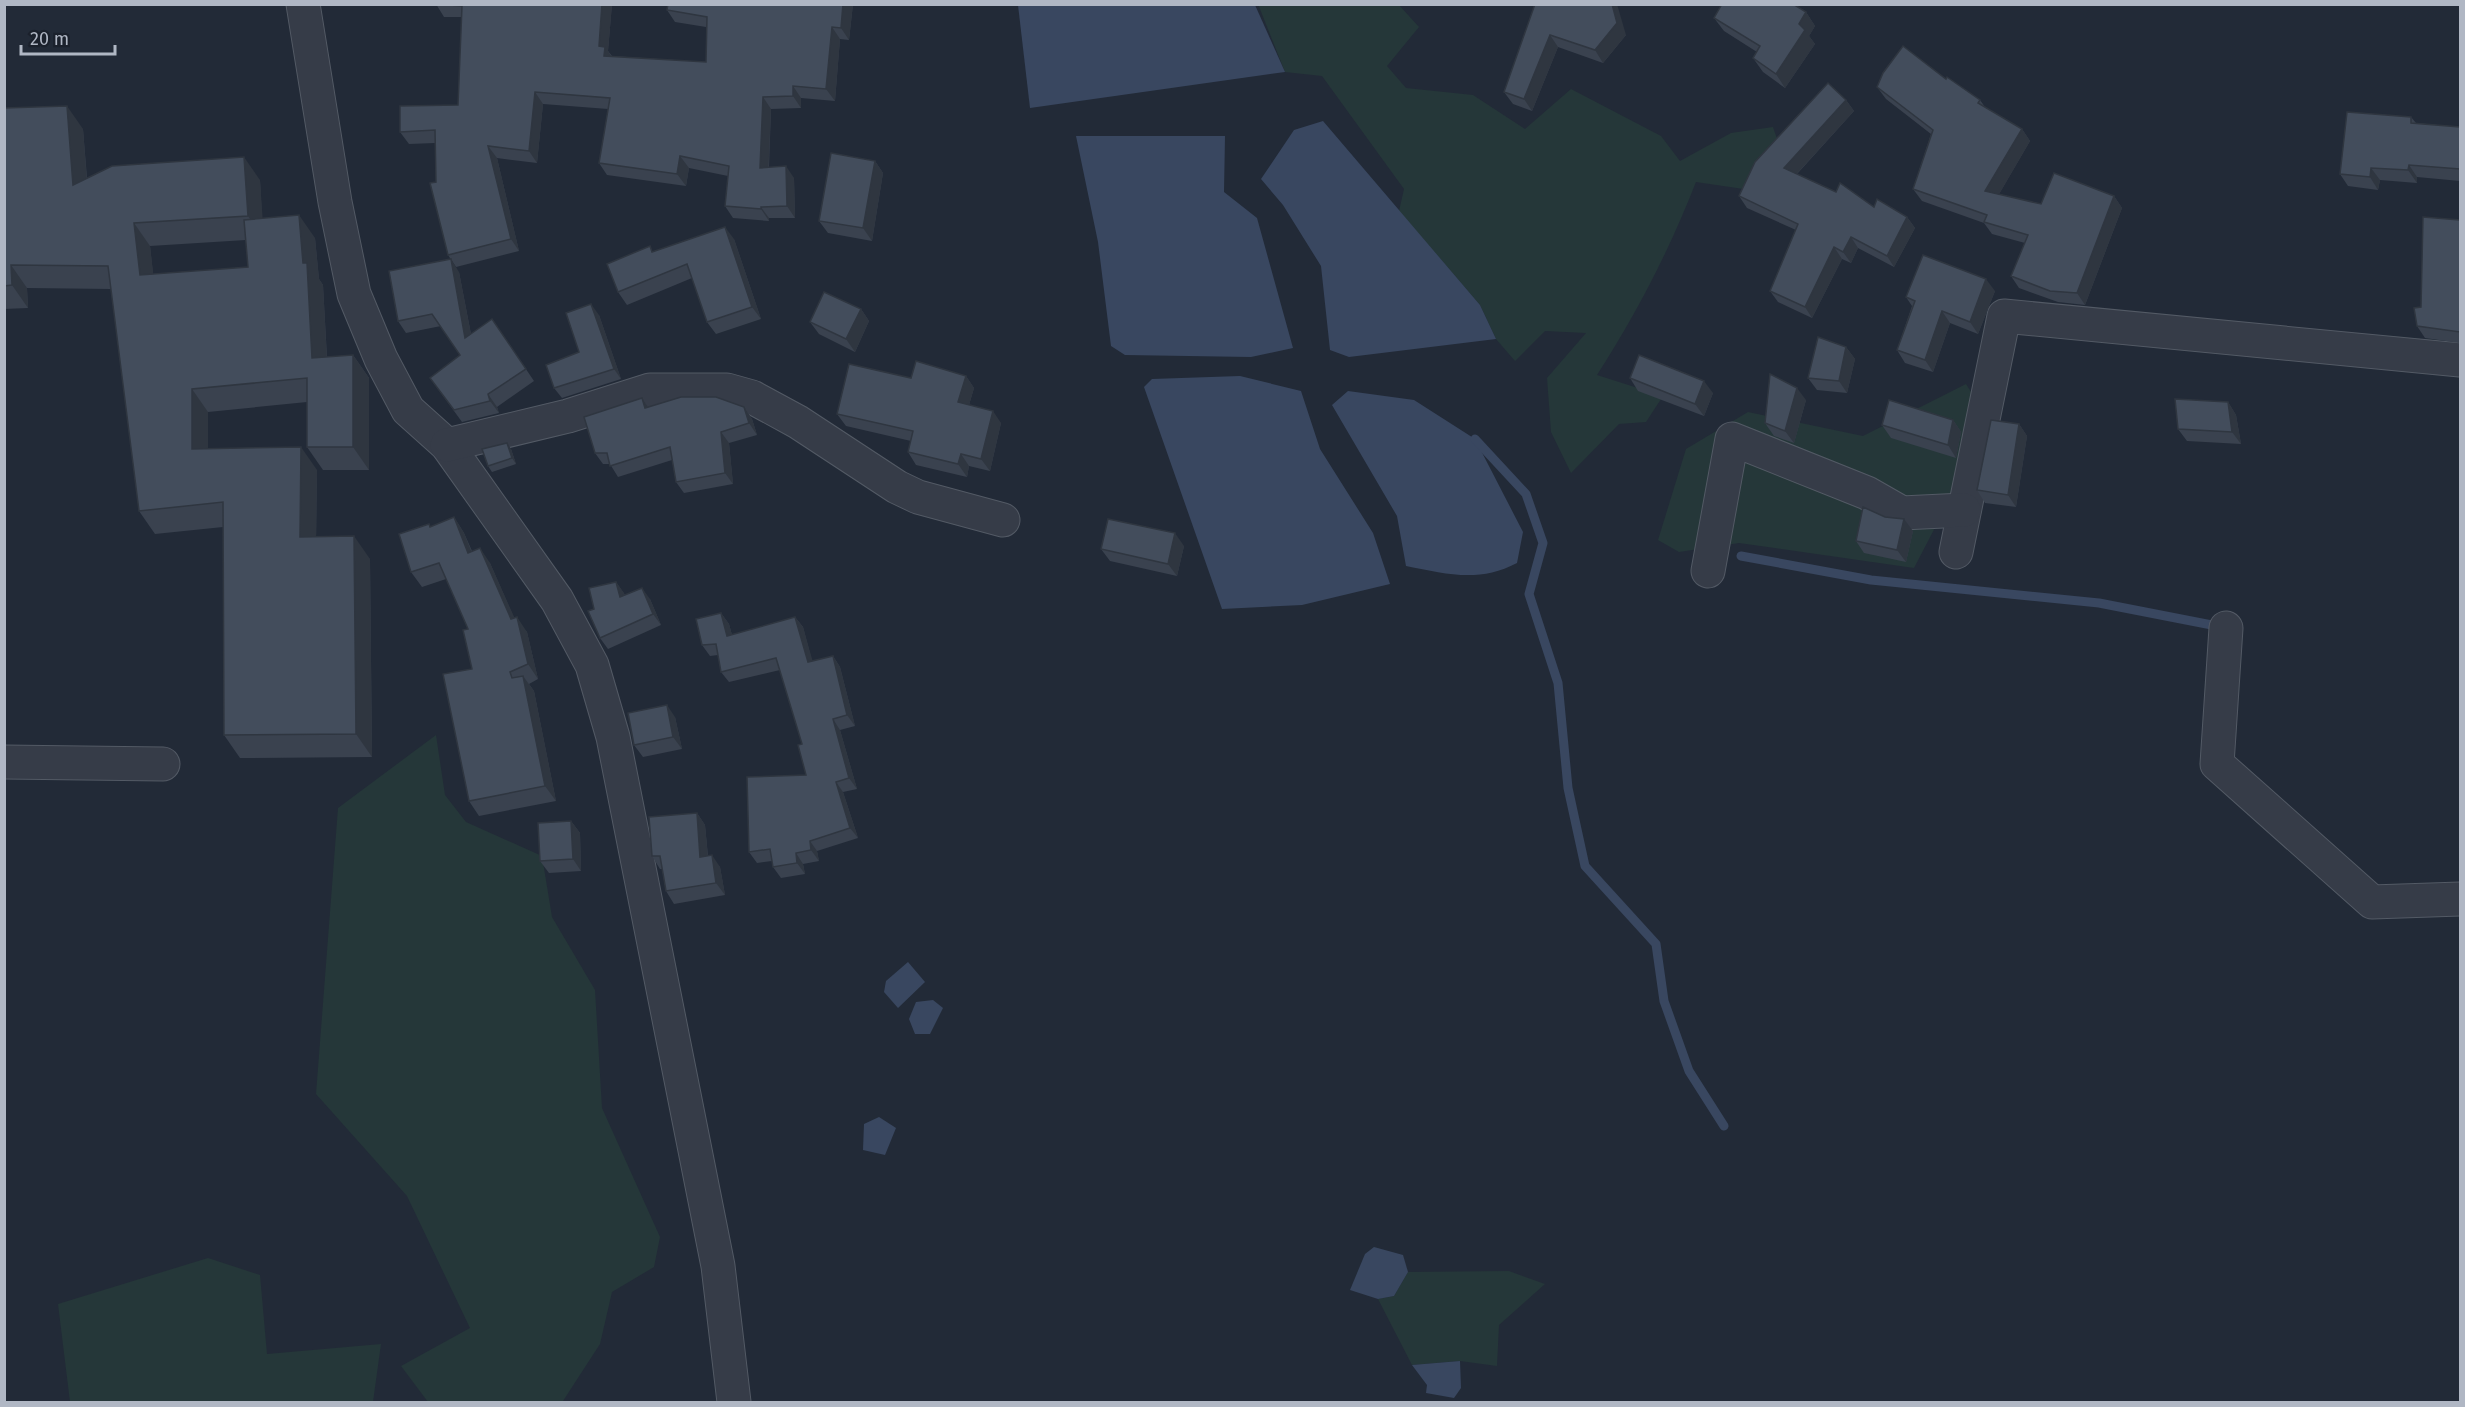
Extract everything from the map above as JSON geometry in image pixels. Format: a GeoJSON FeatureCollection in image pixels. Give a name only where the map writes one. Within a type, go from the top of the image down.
{"type":"FeatureCollection","features":[{"type":"Feature","properties":{"kind":"street"},"geometry":{"type":"LineString","coordinates":[[303,4],[335,202],[354,294],[381,359],[408,410],[447,445],[557,600],[595,675],[616,748],[718,1266],[734,1402]]}},
{"type":"Feature","properties":{"kind":"street"},"geometry":{"type":"LineString","coordinates":[[1956,552],[2004,316],[2460,360]]}},
{"type":"Feature","properties":{"kind":"street"},"geometry":{"type":"LineString","coordinates":[[447,445],[568,416],[650,390],[727,390],[753,397],[789,417],[897,487],[918,497],[1003,520]]}},
{"type":"Feature","properties":{"kind":"street"},"geometry":{"type":"LineString","coordinates":[[1708,571],[1732,439],[1867,493],[1902,513],[1964,510]]}},
{"type":"Feature","properties":{"kind":"street"},"geometry":{"type":"LineString","coordinates":[[2226,628],[2217,764],[2372,902],[2460,899]]}},
{"type":"Feature","properties":{"kind":"street"},"geometry":{"type":"LineString","coordinates":[[4,762],[163,764]]}},
{"type":"Feature","properties":{"kind":"shaded area"},"geometry":{"type":"Polygon","coordinates":[[[1258,4],[1399,5],[1419,27],[1387,66],[1406,88],[1473,95],[1525,129],[1571,89],[1661,136],[1680,161],[1731,133],[1773,127],[1785,162],[1757,191],[1696,182],[1651,281],[1597,375],[1663,396],[1646,422],[1619,424],[1571,473],[1551,432],[1547,378],[1586,333],[1545,331],[1515,361],[1496,339],[1480,305],[1399,211],[1404,189],[1322,76],[1285,72],[1258,4]]]}},
{"type":"Feature","properties":{"kind":"shaded area"},"geometry":{"type":"Polygon","coordinates":[[[1966,384],[1990,422],[1914,568],[1739,543],[1679,552],[1658,540],[1686,449],[1748,412],[1863,436],[1966,384]]]}},
{"type":"Feature","properties":{"kind":"shaded area"},"geometry":{"type":"Polygon","coordinates":[[[436,735],[445,795],[466,822],[542,856],[552,917],[595,990],[602,1108],[660,1237],[654,1267],[612,1292],[600,1344],[563,1401],[428,1402],[401,1366],[470,1328],[407,1196],[316,1094],[338,808],[436,735]]]}},
{"type":"Feature","properties":{"kind":"shaded area"},"geometry":{"type":"Polygon","coordinates":[[[208,1258],[260,1275],[267,1354],[381,1344],[373,1402],[70,1402],[58,1304],[208,1258]]]}},
{"type":"Feature","properties":{"kind":"shaded area"},"geometry":{"type":"Polygon","coordinates":[[[1509,1271],[1545,1284],[1499,1325],[1497,1366],[1460,1361],[1412,1365],[1378,1299],[1394,1296],[1408,1272],[1509,1271]]]}},
{"type":"Feature","properties":{"kind":"water"},"geometry":{"type":"Polygon","coordinates":[[[1018,5],[1255,5],[1285,72],[1030,108],[1018,5]]]}},
{"type":"Feature","properties":{"kind":"water"},"geometry":{"type":"Polygon","coordinates":[[[1323,121],[1480,305],[1496,339],[1349,357],[1330,350],[1321,266],[1283,205],[1261,179],[1294,130],[1323,121]]]}},
{"type":"Feature","properties":{"kind":"water"},"geometry":{"type":"Polygon","coordinates":[[[1076,136],[1225,136],[1224,192],[1257,218],[1293,348],[1251,357],[1125,355],[1111,346],[1098,242],[1076,136]]]}},
{"type":"Feature","properties":{"kind":"water"},"geometry":{"type":"Polygon","coordinates":[[[1240,376],[1301,391],[1320,449],[1373,533],[1390,584],[1302,605],[1222,609],[1144,387],[1152,379],[1240,376]]]}},
{"type":"Feature","properties":{"kind":"water"},"geometry":{"type":"Polygon","coordinates":[[[1348,391],[1414,400],[1475,439],[1523,532],[1517,563],[1503,569],[1476,575],[1449,574],[1406,566],[1397,516],[1332,405],[1348,391]]]}},
{"type":"Feature","properties":{"kind":"water"},"geometry":{"type":"Polygon","coordinates":[[[908,962],[925,982],[898,1008],[884,992],[886,981],[908,962]]]}},
{"type":"Feature","properties":{"kind":"water"},"geometry":{"type":"Polygon","coordinates":[[[933,1000],[943,1008],[930,1034],[915,1034],[909,1019],[916,1002],[933,1000]]]}},
{"type":"Feature","properties":{"kind":"water"},"geometry":{"type":"Polygon","coordinates":[[[879,1117],[896,1128],[885,1155],[863,1150],[864,1124],[879,1117]]]}},
{"type":"Feature","properties":{"kind":"water"},"geometry":{"type":"Polygon","coordinates":[[[1374,1247],[1403,1255],[1408,1272],[1394,1296],[1378,1299],[1350,1290],[1365,1254],[1374,1247]]]}},
{"type":"Feature","properties":{"kind":"water"},"geometry":{"type":"Polygon","coordinates":[[[1460,1361],[1461,1388],[1454,1398],[1426,1393],[1427,1385],[1412,1365],[1460,1361]]]}},
{"type":"Feature","properties":{"kind":"building"},"geometry":{"type":"Polygon","coordinates":[[[436,4],[602,4],[599,46],[605,47],[604,56],[706,62],[707,17],[667,10],[668,4],[843,4],[841,28],[832,27],[826,89],[793,86],[793,96],[763,97],[760,168],[786,166],[787,206],[761,207],[761,209],[725,206],[729,166],[680,156],[677,174],[599,163],[610,98],[535,92],[529,151],[488,146],[511,239],[448,255],[430,183],[436,182],[435,130],[400,132],[400,106],[458,105],[462,6],[436,4]]]}},
{"type":"Feature","properties":{"kind":"building"},"geometry":{"type":"Polygon","coordinates":[[[1535,4],[1612,4],[1617,23],[1595,50],[1550,35],[1524,99],[1504,92],[1535,4]]]}},
{"type":"Feature","properties":{"kind":"building"},"geometry":{"type":"Polygon","coordinates":[[[1722,4],[1793,4],[1806,12],[1799,24],[1805,30],[1776,74],[1753,58],[1760,46],[1714,18],[1722,4]]]}},
{"type":"Feature","properties":{"kind":"building"},"geometry":{"type":"Polygon","coordinates":[[[1903,46],[1946,79],[1947,77],[1980,100],[1978,103],[2022,129],[1985,191],[2041,204],[2054,173],[2114,196],[2077,293],[2050,291],[2011,276],[2028,235],[1984,222],[1987,215],[1913,189],[1933,130],[1877,87],[1883,73],[1903,46]]]}},
{"type":"Feature","properties":{"kind":"building"},"geometry":{"type":"Polygon","coordinates":[[[1828,83],[1846,100],[1784,168],[1836,192],[1840,183],[1874,207],[1877,199],[1907,217],[1887,256],[1851,237],[1843,252],[1834,247],[1805,307],[1770,291],[1798,224],[1739,196],[1755,162],[1828,83]]]}},
{"type":"Feature","properties":{"kind":"building"},"geometry":{"type":"Polygon","coordinates":[[[67,106],[73,185],[112,166],[244,157],[248,216],[134,223],[140,275],[248,267],[244,220],[299,215],[303,263],[307,263],[312,358],[353,355],[353,447],[307,447],[307,378],[192,389],[192,449],[301,447],[300,537],[354,536],[356,734],[224,735],[223,502],[139,511],[108,266],[11,265],[12,285],[4,286],[4,108],[67,106]]]}},
{"type":"Feature","properties":{"kind":"building"},"geometry":{"type":"Polygon","coordinates":[[[2347,112],[2411,117],[2411,123],[2460,127],[2460,169],[2409,165],[2408,170],[2371,168],[2370,177],[2340,174],[2347,112]]]}},
{"type":"Feature","properties":{"kind":"building"},"geometry":{"type":"Polygon","coordinates":[[[831,153],[875,161],[863,228],[819,221],[831,153]]]}},
{"type":"Feature","properties":{"kind":"building"},"geometry":{"type":"Polygon","coordinates":[[[2423,217],[2460,220],[2460,332],[2417,326],[2414,308],[2421,307],[2423,217]]]}},
{"type":"Feature","properties":{"kind":"building"},"geometry":{"type":"Polygon","coordinates":[[[725,227],[752,307],[707,322],[687,264],[618,292],[607,264],[650,246],[652,252],[725,227]]]}},
{"type":"Feature","properties":{"kind":"building"},"geometry":{"type":"Polygon","coordinates":[[[1923,255],[1986,279],[1970,322],[1942,311],[1925,360],[1897,350],[1915,301],[1906,297],[1923,255]]]}},
{"type":"Feature","properties":{"kind":"building"},"geometry":{"type":"Polygon","coordinates":[[[451,259],[465,338],[492,319],[526,369],[488,394],[490,401],[454,410],[430,378],[460,355],[432,314],[398,321],[389,271],[451,259]]]}},
{"type":"Feature","properties":{"kind":"building"},"geometry":{"type":"Polygon","coordinates":[[[824,292],[861,309],[846,339],[810,322],[824,292]]]}},
{"type":"Feature","properties":{"kind":"building"},"geometry":{"type":"Polygon","coordinates":[[[591,304],[614,369],[554,388],[546,365],[579,352],[566,313],[591,304]]]}},
{"type":"Feature","properties":{"kind":"building"},"geometry":{"type":"Polygon","coordinates":[[[1818,337],[1846,347],[1839,381],[1808,378],[1818,337]]]}},
{"type":"Feature","properties":{"kind":"building"},"geometry":{"type":"Polygon","coordinates":[[[1639,355],[1704,381],[1695,404],[1630,378],[1639,355]]]}},
{"type":"Feature","properties":{"kind":"building"},"geometry":{"type":"Polygon","coordinates":[[[916,361],[966,376],[958,402],[993,411],[981,459],[961,454],[958,464],[908,452],[913,431],[837,414],[849,364],[911,378],[916,361]]]}},
{"type":"Feature","properties":{"kind":"building"},"geometry":{"type":"Polygon","coordinates":[[[1770,374],[1797,388],[1785,431],[1765,423],[1770,374]]]}},
{"type":"Feature","properties":{"kind":"building"},"geometry":{"type":"Polygon","coordinates":[[[681,397],[716,397],[744,407],[749,423],[721,432],[725,473],[676,482],[670,447],[610,466],[607,453],[595,453],[584,417],[642,398],[645,408],[681,397]]]}},
{"type":"Feature","properties":{"kind":"building"},"geometry":{"type":"Polygon","coordinates":[[[2175,399],[2228,402],[2232,432],[2178,429],[2175,399]]]}},
{"type":"Feature","properties":{"kind":"building"},"geometry":{"type":"Polygon","coordinates":[[[1889,400],[1953,420],[1948,445],[1882,425],[1889,400]]]}},
{"type":"Feature","properties":{"kind":"building"},"geometry":{"type":"Polygon","coordinates":[[[1991,420],[2019,424],[2008,495],[1977,490],[1991,420]]]}},
{"type":"Feature","properties":{"kind":"building"},"geometry":{"type":"Polygon","coordinates":[[[507,443],[512,458],[488,466],[482,449],[507,443]]]}},
{"type":"Feature","properties":{"kind":"building"},"geometry":{"type":"Polygon","coordinates":[[[1863,507],[1885,517],[1904,519],[1897,550],[1856,541],[1863,507]]]}},
{"type":"Feature","properties":{"kind":"building"},"geometry":{"type":"Polygon","coordinates":[[[454,517],[468,553],[480,548],[511,619],[517,617],[528,664],[510,672],[512,678],[523,676],[545,786],[469,801],[443,674],[472,669],[463,630],[468,629],[439,563],[411,572],[399,534],[429,524],[430,527],[454,517]]]}},
{"type":"Feature","properties":{"kind":"building"},"geometry":{"type":"Polygon","coordinates":[[[1108,519],[1175,533],[1168,564],[1101,549],[1108,519]]]}},
{"type":"Feature","properties":{"kind":"building"},"geometry":{"type":"Polygon","coordinates":[[[616,582],[620,597],[642,588],[653,614],[600,638],[588,611],[594,609],[589,588],[616,582]]]}},
{"type":"Feature","properties":{"kind":"building"},"geometry":{"type":"Polygon","coordinates":[[[721,613],[727,636],[795,617],[808,662],[833,656],[847,715],[833,719],[849,778],[836,782],[850,828],[810,841],[811,850],[796,853],[797,863],[773,867],[770,849],[749,852],[747,777],[806,775],[798,745],[802,744],[776,658],[721,672],[716,644],[702,645],[696,619],[721,613]]]}},
{"type":"Feature","properties":{"kind":"building"},"geometry":{"type":"Polygon","coordinates":[[[667,705],[673,737],[634,745],[628,713],[667,705]]]}},
{"type":"Feature","properties":{"kind":"building"},"geometry":{"type":"Polygon","coordinates":[[[697,813],[700,857],[712,855],[716,883],[666,891],[660,856],[652,856],[649,817],[697,813]]]}},
{"type":"Feature","properties":{"kind":"building"},"geometry":{"type":"Polygon","coordinates":[[[571,821],[573,859],[540,861],[538,823],[571,821]]]}},
{"type":"Feature","properties":{"kind":"waterway"},"geometry":{"type":"LineString","coordinates":[[1475,439],[1526,494],[1543,543],[1529,594],[1558,683],[1568,788],[1585,866],[1656,944],[1664,1001],[1689,1071],[1724,1126]]}},
{"type":"Feature","properties":{"kind":"waterway"},"geometry":{"type":"LineString","coordinates":[[1741,556],[1871,580],[2099,603],[2222,627]]}}]}
